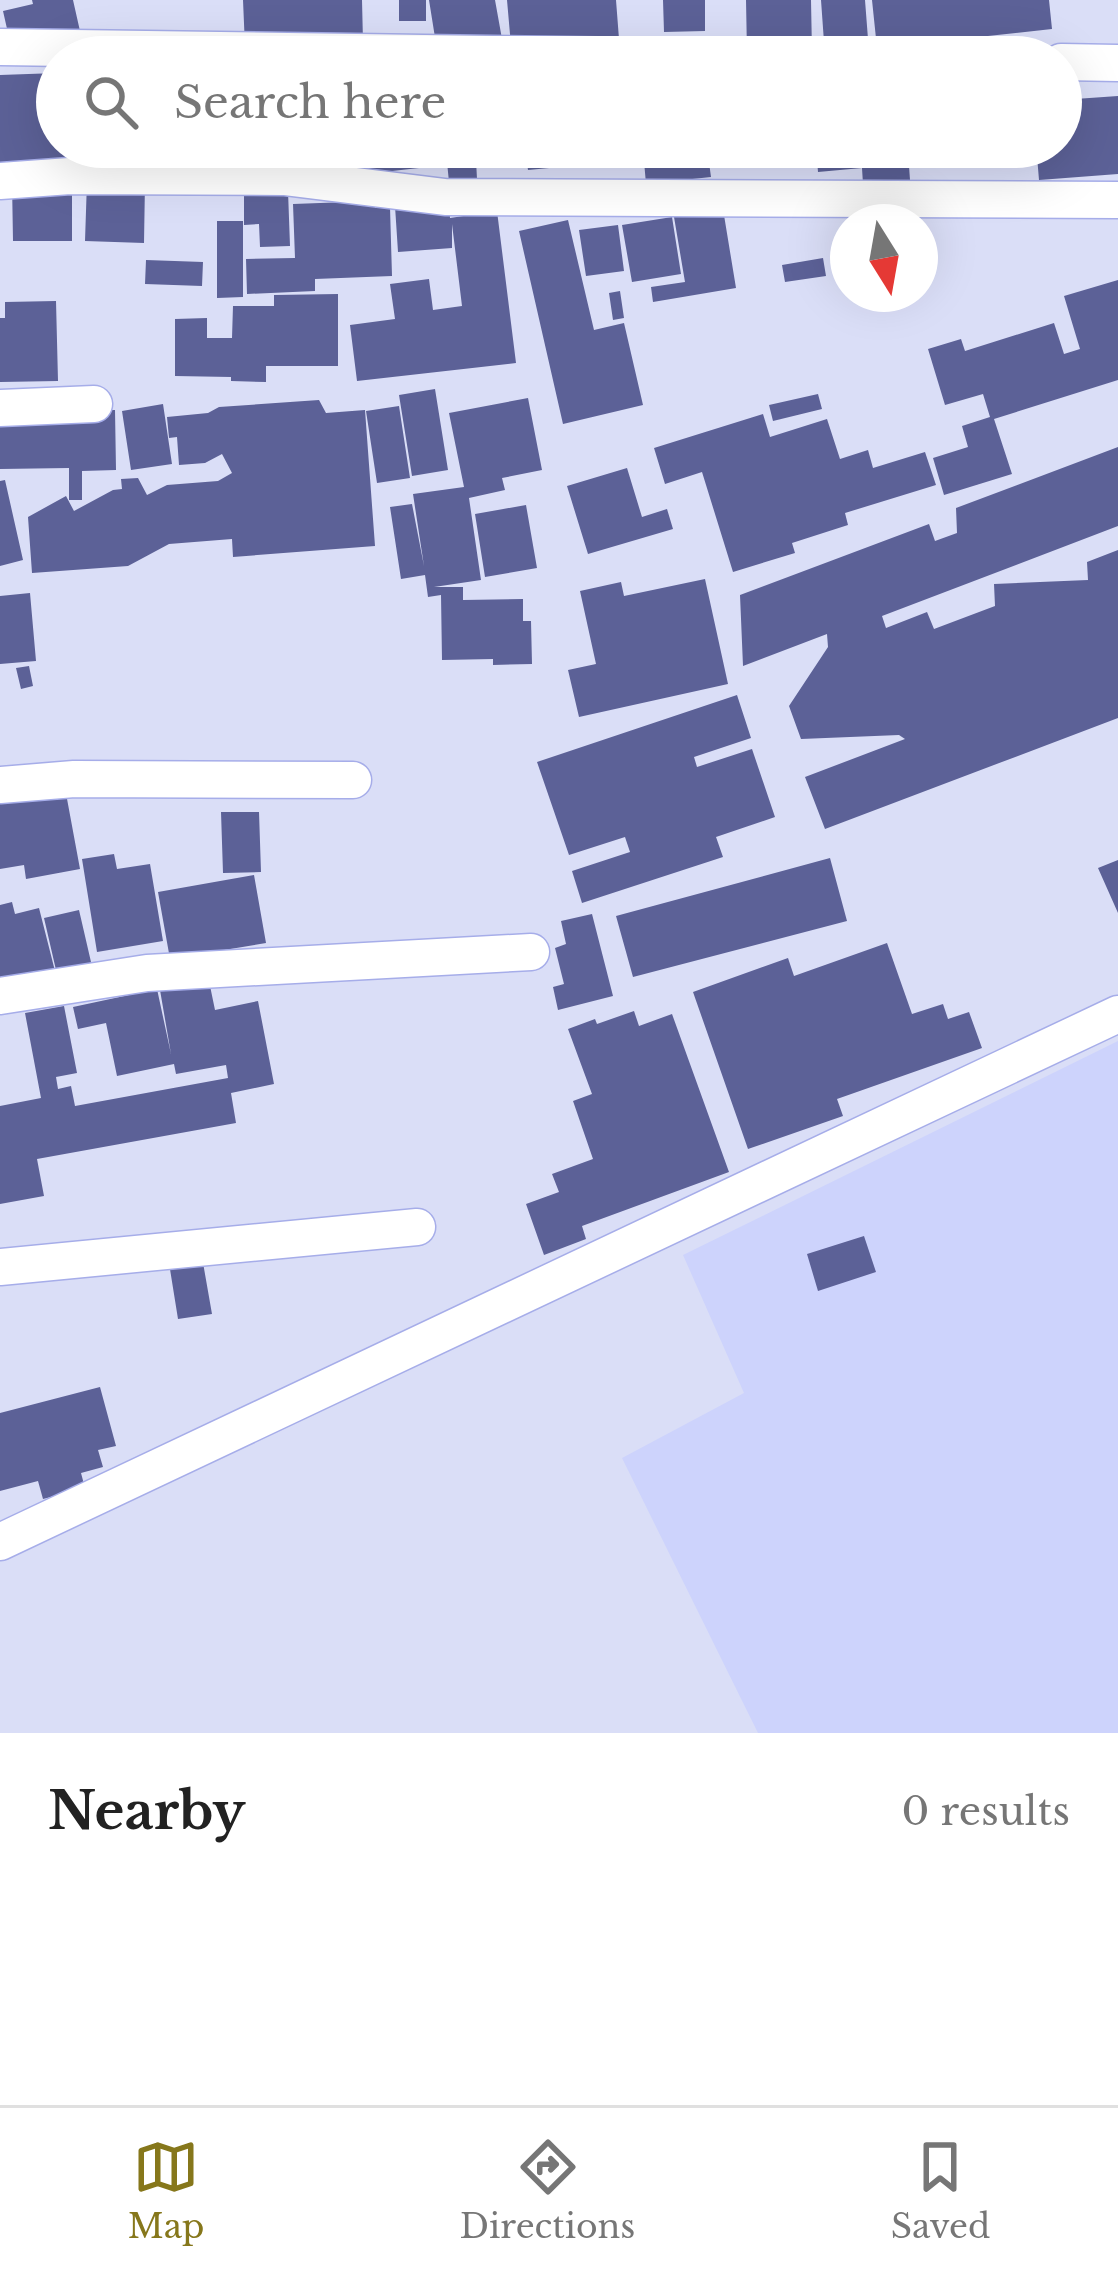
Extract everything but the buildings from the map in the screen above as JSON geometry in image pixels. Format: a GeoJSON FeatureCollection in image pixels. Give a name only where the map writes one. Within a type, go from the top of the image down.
{"type":"FeatureCollection","features":[{"type":"Feature","properties":{"kind":"street"},"geometry":{"type":"LineString","coordinates":[[0,47],[36,48]]}},
{"type":"Feature","properties":{"kind":"street"},"geometry":{"type":"LineString","coordinates":[[1082,62],[1118,63]]}},
{"type":"Feature","properties":{"kind":"street"},"geometry":{"type":"LineString","coordinates":[[0,181],[70,176],[284,178],[445,197],[1118,200]]}},
{"type":"Feature","properties":{"kind":"street"},"geometry":{"type":"LineString","coordinates":[[0,408],[94,404]]}},
{"type":"Feature","properties":{"kind":"street"},"geometry":{"type":"LineString","coordinates":[[0,785],[74,778],[353,780]]}},
{"type":"Feature","properties":{"kind":"street"},"geometry":{"type":"LineString","coordinates":[[0,996],[147,973],[531,952]]}},
{"type":"Feature","properties":{"kind":"street"},"geometry":{"type":"LineString","coordinates":[[0,1542],[1118,1014]]}},
{"type":"Feature","properties":{"kind":"street"},"geometry":{"type":"LineString","coordinates":[[0,1268],[417,1227]]}},
{"type":"Feature","properties":{"kind":"shaded area"},"geometry":{"type":"Polygon","coordinates":[[[1118,1041],[1118,1733],[758,1733],[622,1458],[744,1393],[683,1255],[1118,1041]]]}}]}
